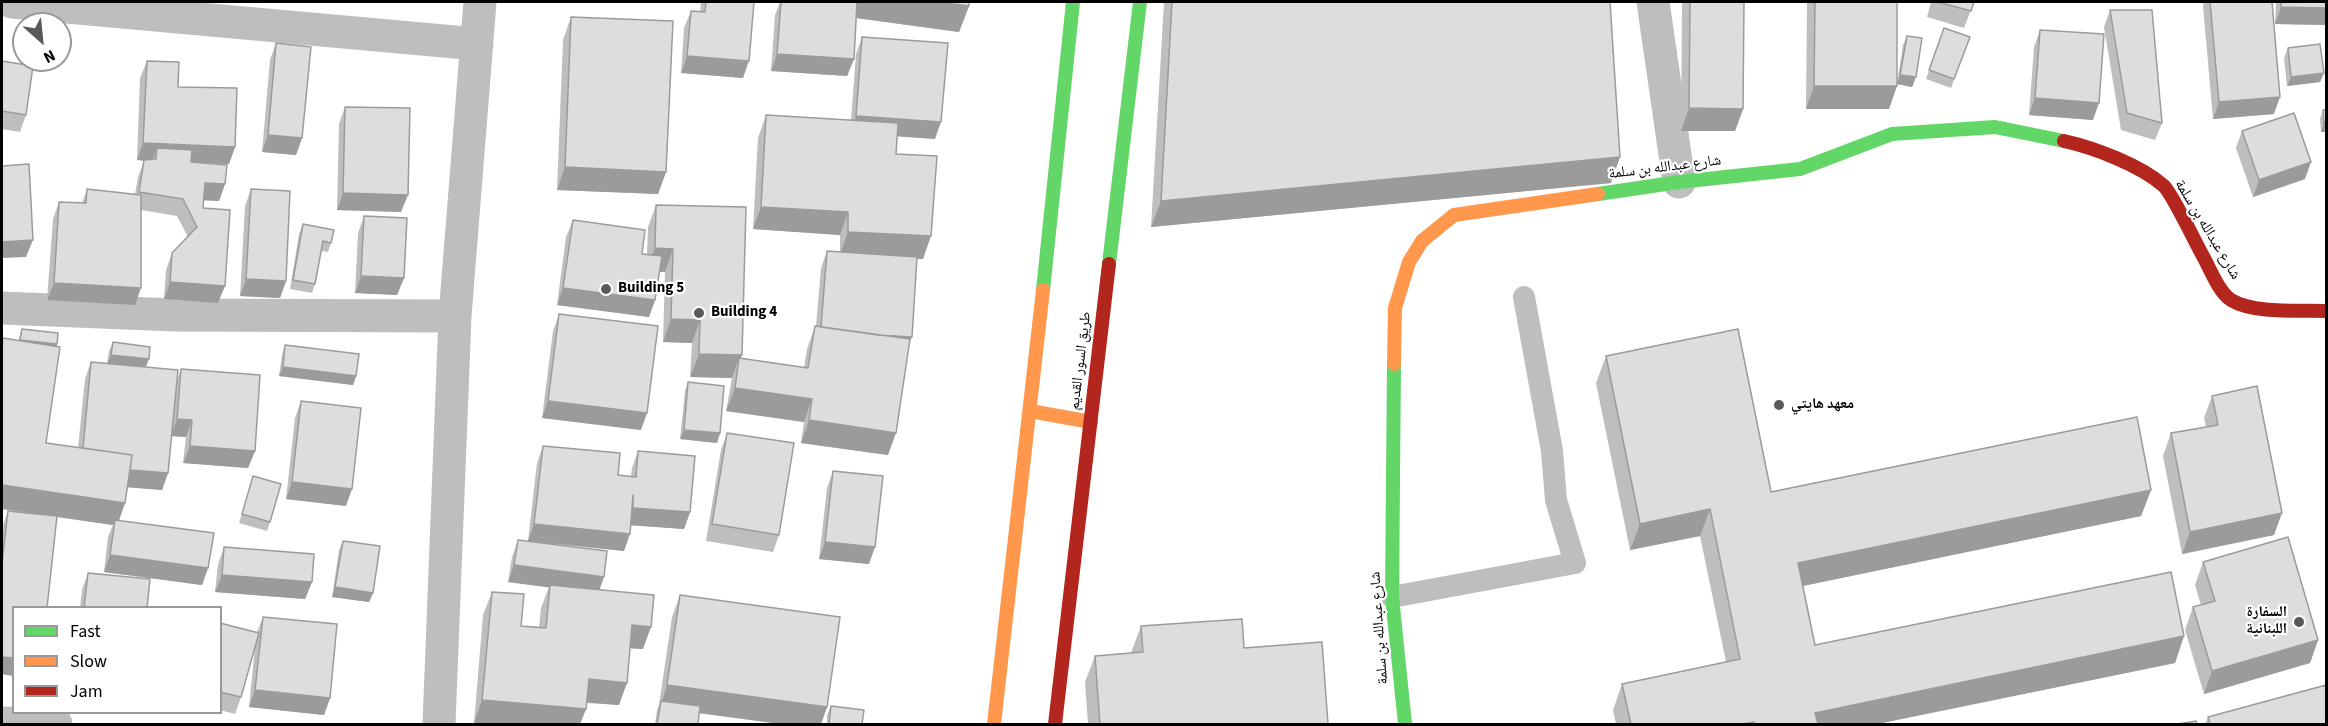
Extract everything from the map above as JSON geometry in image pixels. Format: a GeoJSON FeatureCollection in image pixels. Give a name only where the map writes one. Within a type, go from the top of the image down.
{"type":"FeatureCollection","features":[{"type":"Feature","properties":{"kind":"main road"},"geometry":{"type":"LineString","coordinates":[[994,724],[1073,2]]}},
{"type":"Feature","properties":{"kind":"main road","name":"طريق السور القديم"},"geometry":{"type":"LineString","coordinates":[[1055,724],[1140,2]]}},
{"type":"Feature","properties":{"kind":"main road","name":"شارع عبدالله بن سلمة"},"geometry":{"type":"LineString","coordinates":[[1405,724],[1392,597],[1395,308],[1408,262],[1422,241],[1454,215],[1678,182],[1800,169],[1892,134],[1995,127],[2091,147],[2130,165],[2165,187],[2215,279],[2229,299],[2244,306],[2267,309],[2326,311]]}},
{"type":"Feature","properties":{"kind":"main road"},"geometry":{"type":"LineString","coordinates":[[1030,411],[1091,422]]}},
{"type":"Feature","properties":{"kind":"street"},"geometry":{"type":"LineString","coordinates":[[12,2],[477,44]]}},
{"type":"Feature","properties":{"kind":"street"},"geometry":{"type":"LineString","coordinates":[[439,724],[455,316],[480,2]]}},
{"type":"Feature","properties":{"kind":"street"},"geometry":{"type":"LineString","coordinates":[[1653,2],[1678,182]]}},
{"type":"Feature","properties":{"kind":"street"},"geometry":{"type":"LineString","coordinates":[[2,308],[175,315],[455,316]]}},
{"type":"Feature","properties":{"kind":"street"},"geometry":{"type":"LineString","coordinates":[[2,723],[56,724]]}},
{"type":"Feature","properties":{"kind":"lane"},"geometry":{"type":"LineString","coordinates":[[1392,597],[1575,563],[1556,500],[1552,451],[1524,297]]}},
{"type":"Feature","properties":{"kind":"building"},"geometry":{"type":"Polygon","coordinates":[[[706,2],[754,2],[749,61],[687,56],[691,11],[705,12],[706,2]]]}},
{"type":"Feature","properties":{"kind":"building"},"geometry":{"type":"Polygon","coordinates":[[[781,2],[857,2],[854,59],[777,54],[781,2]]]}},
{"type":"Feature","properties":{"kind":"building"},"geometry":{"type":"Polygon","coordinates":[[[937,2],[969,2],[969,6],[937,2]]]}},
{"type":"Feature","properties":{"kind":"building"},"geometry":{"type":"Polygon","coordinates":[[[1172,2],[1610,2],[1620,157],[1161,201],[1172,2]]]}},
{"type":"Feature","properties":{"kind":"building"},"geometry":{"type":"Polygon","coordinates":[[[1690,2],[1744,2],[1743,109],[1689,108],[1690,2]]]}},
{"type":"Feature","properties":{"kind":"building"},"geometry":{"type":"Polygon","coordinates":[[[1815,2],[1897,2],[1897,86],[1814,86],[1815,2]]]}},
{"type":"Feature","properties":{"kind":"building"},"geometry":{"type":"Polygon","coordinates":[[[1938,2],[1974,2],[1971,11],[1938,2]]]}},
{"type":"Feature","properties":{"kind":"building"},"geometry":{"type":"Polygon","coordinates":[[[2210,2],[2272,2],[2280,97],[2219,102],[2210,2]]]}},
{"type":"Feature","properties":{"kind":"building"},"geometry":{"type":"Polygon","coordinates":[[[2281,2],[2326,2],[2326,8],[2281,7],[2281,2]]]}},
{"type":"Feature","properties":{"kind":"building"},"geometry":{"type":"Polygon","coordinates":[[[2110,10],[2152,10],[2162,123],[2127,113],[2110,10]]]}},
{"type":"Feature","properties":{"kind":"building"},"geometry":{"type":"Polygon","coordinates":[[[571,17],[673,21],[666,172],[565,167],[571,17]]]}},
{"type":"Feature","properties":{"kind":"building"},"geometry":{"type":"Polygon","coordinates":[[[1944,28],[1970,37],[1954,79],[1929,70],[1944,28]]]}},
{"type":"Feature","properties":{"kind":"building"},"geometry":{"type":"Polygon","coordinates":[[[2040,30],[2104,34],[2099,103],[2035,98],[2040,30]]]}},
{"type":"Feature","properties":{"kind":"building"},"geometry":{"type":"Polygon","coordinates":[[[1907,36],[1922,38],[1916,77],[1900,75],[1907,36]]]}},
{"type":"Feature","properties":{"kind":"building"},"geometry":{"type":"Polygon","coordinates":[[[862,37],[948,43],[941,122],[856,116],[862,37]]]}},
{"type":"Feature","properties":{"kind":"building"},"geometry":{"type":"Polygon","coordinates":[[[276,43],[311,47],[302,138],[268,135],[276,43]]]}},
{"type":"Feature","properties":{"kind":"building"},"geometry":{"type":"Polygon","coordinates":[[[2320,44],[2324,73],[2291,77],[2288,48],[2320,44]]]}},
{"type":"Feature","properties":{"kind":"building"},"geometry":{"type":"Polygon","coordinates":[[[2,61],[12,63],[12,72],[32,72],[26,115],[2,111],[2,61]]]}},
{"type":"Feature","properties":{"kind":"building"},"geometry":{"type":"Polygon","coordinates":[[[147,61],[179,62],[178,87],[237,88],[235,147],[143,143],[147,61]]]}},
{"type":"Feature","properties":{"kind":"building"},"geometry":{"type":"Polygon","coordinates":[[[345,107],[410,108],[408,195],[343,193],[345,107]]]}},
{"type":"Feature","properties":{"kind":"building"},"geometry":{"type":"Polygon","coordinates":[[[2323,110],[2326,110],[2326,122],[2324,123],[2323,110]]]}},
{"type":"Feature","properties":{"kind":"building"},"geometry":{"type":"Polygon","coordinates":[[[2294,113],[2311,162],[2259,180],[2242,131],[2294,113]]]}},
{"type":"Feature","properties":{"kind":"building"},"geometry":{"type":"Polygon","coordinates":[[[766,115],[898,123],[896,154],[937,156],[931,236],[848,232],[848,212],[761,207],[766,115]]]}},
{"type":"Feature","properties":{"kind":"building"},"geometry":{"type":"Polygon","coordinates":[[[157,148],[192,150],[191,162],[227,165],[225,184],[205,183],[203,208],[230,210],[225,286],[170,282],[172,253],[197,227],[183,199],[139,192],[144,160],[156,159],[157,148]]]}},
{"type":"Feature","properties":{"kind":"building"},"geometry":{"type":"Polygon","coordinates":[[[29,164],[33,240],[2,242],[2,166],[29,164]]]}},
{"type":"Feature","properties":{"kind":"building"},"geometry":{"type":"Polygon","coordinates":[[[87,189],[141,195],[141,288],[54,283],[59,202],[86,203],[87,189]]]}},
{"type":"Feature","properties":{"kind":"building"},"geometry":{"type":"Polygon","coordinates":[[[251,189],[290,191],[286,281],[246,279],[251,189]]]}},
{"type":"Feature","properties":{"kind":"building","name":"Building 4"},"geometry":{"type":"Polygon","coordinates":[[[656,205],[746,207],[742,355],[699,354],[700,320],[671,319],[673,249],[655,248],[656,205]]]}},
{"type":"Feature","properties":{"kind":"building"},"geometry":{"type":"Polygon","coordinates":[[[364,216],[407,218],[404,278],[361,276],[364,216]]]}},
{"type":"Feature","properties":{"kind":"building","name":"Building 5"},"geometry":{"type":"Polygon","coordinates":[[[573,220],[645,230],[642,254],[662,256],[655,300],[563,288],[573,220]]]}},
{"type":"Feature","properties":{"kind":"building"},"geometry":{"type":"Polygon","coordinates":[[[303,224],[334,230],[331,243],[323,241],[315,284],[293,280],[303,224]]]}},
{"type":"Feature","properties":{"kind":"building"},"geometry":{"type":"Polygon","coordinates":[[[827,251],[917,257],[912,337],[821,327],[827,251]]]}},
{"type":"Feature","properties":{"kind":"building"},"geometry":{"type":"Polygon","coordinates":[[[559,314],[658,326],[647,413],[548,401],[559,314]]]}},
{"type":"Feature","properties":{"kind":"building"},"geometry":{"type":"Polygon","coordinates":[[[815,326],[910,339],[896,433],[809,420],[812,399],[735,388],[739,358],[808,368],[815,326]]]}},
{"type":"Feature","properties":{"kind":"building"},"geometry":{"type":"Polygon","coordinates":[[[22,329],[58,333],[57,344],[20,340],[22,329]]]}},
{"type":"Feature","properties":{"kind":"building"},"geometry":{"type":"Polygon","coordinates":[[[1738,329],[1771,492],[2137,417],[2151,490],[1798,563],[1815,645],[2171,572],[2184,636],[1815,713],[1818,724],[1755,724],[1754,722],[1742,724],[1631,724],[1622,684],[1740,659],[1710,509],[1640,524],[1606,356],[1738,329]]]}},
{"type":"Feature","properties":{"kind":"building"},"geometry":{"type":"Polygon","coordinates":[[[3,338],[60,347],[46,443],[132,455],[125,503],[2,485],[3,338]]]}},
{"type":"Feature","properties":{"kind":"building"},"geometry":{"type":"Polygon","coordinates":[[[113,342],[150,347],[149,359],[111,355],[113,342]]]}},
{"type":"Feature","properties":{"kind":"building"},"geometry":{"type":"Polygon","coordinates":[[[285,345],[359,354],[356,376],[283,367],[285,345]]]}},
{"type":"Feature","properties":{"kind":"building"},"geometry":{"type":"Polygon","coordinates":[[[91,362],[178,370],[168,473],[130,470],[132,455],[83,448],[91,362]]]}},
{"type":"Feature","properties":{"kind":"building"},"geometry":{"type":"Polygon","coordinates":[[[181,369],[260,375],[255,451],[190,446],[192,420],[177,419],[181,369]]]}},
{"type":"Feature","properties":{"kind":"building"},"geometry":{"type":"Polygon","coordinates":[[[688,382],[724,386],[720,433],[684,430],[688,382]]]}},
{"type":"Feature","properties":{"kind":"building"},"geometry":{"type":"Polygon","coordinates":[[[2257,386],[2282,513],[2190,532],[2171,433],[2218,425],[2212,396],[2257,386]]]}},
{"type":"Feature","properties":{"kind":"building"},"geometry":{"type":"Polygon","coordinates":[[[301,401],[361,408],[352,489],[292,482],[301,401]]]}},
{"type":"Feature","properties":{"kind":"building"},"geometry":{"type":"Polygon","coordinates":[[[727,433],[794,443],[779,535],[712,524],[727,433]]]}},
{"type":"Feature","properties":{"kind":"building"},"geometry":{"type":"Polygon","coordinates":[[[543,446],[620,453],[618,475],[636,477],[638,451],[695,456],[690,512],[633,508],[633,495],[630,534],[534,524],[543,446]]]}},
{"type":"Feature","properties":{"kind":"building"},"geometry":{"type":"Polygon","coordinates":[[[833,471],[883,476],[875,547],[825,542],[833,471]]]}},
{"type":"Feature","properties":{"kind":"building"},"geometry":{"type":"Polygon","coordinates":[[[253,476],[281,484],[270,522],[242,514],[253,476]]]}},
{"type":"Feature","properties":{"kind":"building"},"geometry":{"type":"Polygon","coordinates":[[[8,511],[57,516],[47,606],[12,606],[12,658],[2,657],[2,563],[8,511]]]}},
{"type":"Feature","properties":{"kind":"building"},"geometry":{"type":"Polygon","coordinates":[[[115,520],[214,533],[208,568],[110,555],[115,520]]]}},
{"type":"Feature","properties":{"kind":"building"},"geometry":{"type":"Polygon","coordinates":[[[2288,537],[2318,640],[2212,671],[2193,607],[2215,601],[2203,562],[2288,537]]]}},
{"type":"Feature","properties":{"kind":"building"},"geometry":{"type":"Polygon","coordinates":[[[518,540],[607,551],[604,577],[514,565],[518,540]]]}},
{"type":"Feature","properties":{"kind":"building"},"geometry":{"type":"Polygon","coordinates":[[[343,541],[380,546],[373,593],[335,587],[343,541]]]}},
{"type":"Feature","properties":{"kind":"building"},"geometry":{"type":"Polygon","coordinates":[[[224,547],[314,554],[312,582],[222,575],[224,547]]]}},
{"type":"Feature","properties":{"kind":"building"},"geometry":{"type":"Polygon","coordinates":[[[88,573],[150,579],[147,606],[84,606],[88,573]]]}},
{"type":"Feature","properties":{"kind":"building"},"geometry":{"type":"Polygon","coordinates":[[[550,585],[654,595],[651,627],[632,625],[627,683],[589,679],[586,709],[482,700],[492,592],[524,594],[521,626],[546,628],[550,585]]]}},
{"type":"Feature","properties":{"kind":"building"},"geometry":{"type":"Polygon","coordinates":[[[680,595],[840,617],[827,707],[667,685],[680,595]]]}},
{"type":"Feature","properties":{"kind":"building"},"geometry":{"type":"Polygon","coordinates":[[[263,617],[337,624],[330,698],[255,690],[263,617]]]}},
{"type":"Feature","properties":{"kind":"building"},"geometry":{"type":"Polygon","coordinates":[[[1242,619],[1244,648],[1322,642],[1328,724],[1100,724],[1095,656],[1143,652],[1141,626],[1242,619]]]}},
{"type":"Feature","properties":{"kind":"building"},"geometry":{"type":"Polygon","coordinates":[[[222,624],[259,633],[241,697],[222,692],[222,624]]]}},
{"type":"Feature","properties":{"kind":"building"},"geometry":{"type":"Polygon","coordinates":[[[2326,685],[2326,724],[2210,724],[2208,717],[2326,685]]]}},
{"type":"Feature","properties":{"kind":"building"},"geometry":{"type":"Polygon","coordinates":[[[661,701],[700,706],[698,724],[657,724],[661,701]]]}},
{"type":"Feature","properties":{"kind":"building"},"geometry":{"type":"Polygon","coordinates":[[[831,706],[864,710],[862,724],[829,724],[831,706]]]}},
{"type":"Feature","properties":{"kind":"building"},"geometry":{"type":"Polygon","coordinates":[[[2196,721],[2197,724],[2177,724],[2196,721]]]}},
{"type":"Feature","properties":{"kind":"traffic: fast"},"geometry":{"type":"LineString","coordinates":[[1043,290],[1073,2]]}},
{"type":"Feature","properties":{"kind":"traffic: fast"},"geometry":{"type":"LineString","coordinates":[[1109,264],[1140,2]]}},
{"type":"Feature","properties":{"kind":"traffic: fast"},"geometry":{"type":"LineString","coordinates":[[1598,194],[1679,182],[1800,169],[1892,134],[1995,127],[2064,141]]}},
{"type":"Feature","properties":{"kind":"traffic: fast"},"geometry":{"type":"LineString","coordinates":[[1394,364],[1392,597],[1405,724]]}},
{"type":"Feature","properties":{"kind":"traffic: slow"},"geometry":{"type":"LineString","coordinates":[[1394,364],[1395,308],[1409,262],[1422,241],[1454,215],[1598,194]]}},
{"type":"Feature","properties":{"kind":"traffic: slow"},"geometry":{"type":"LineString","coordinates":[[994,724],[1043,290]]}},
{"type":"Feature","properties":{"kind":"traffic: slow"},"geometry":{"type":"LineString","coordinates":[[1030,411],[1091,422]]}},
{"type":"Feature","properties":{"kind":"traffic: jam"},"geometry":{"type":"LineString","coordinates":[[2064,141],[2117,158],[2143,171],[2164,186],[2179,209],[2216,281],[2231,300],[2264,309],[2326,311]]}},
{"type":"Feature","properties":{"kind":"traffic: jam"},"geometry":{"type":"LineString","coordinates":[[1055,724],[1109,264]]}},
{"type":"Feature","properties":{"kind":"place","name":"Building 5"},"geometry":{"type":"Point","coordinates":[606,289]}},
{"type":"Feature","properties":{"kind":"place","name":"Building 4"},"geometry":{"type":"Point","coordinates":[699,313]}},
{"type":"Feature","properties":{"kind":"place","name":"معهد هايتي"},"geometry":{"type":"Point","coordinates":[1779,405]}},
{"type":"Feature","properties":{"kind":"place","name":"السفارة اللبنانية"},"geometry":{"type":"Point","coordinates":[2299,622]}}]}
